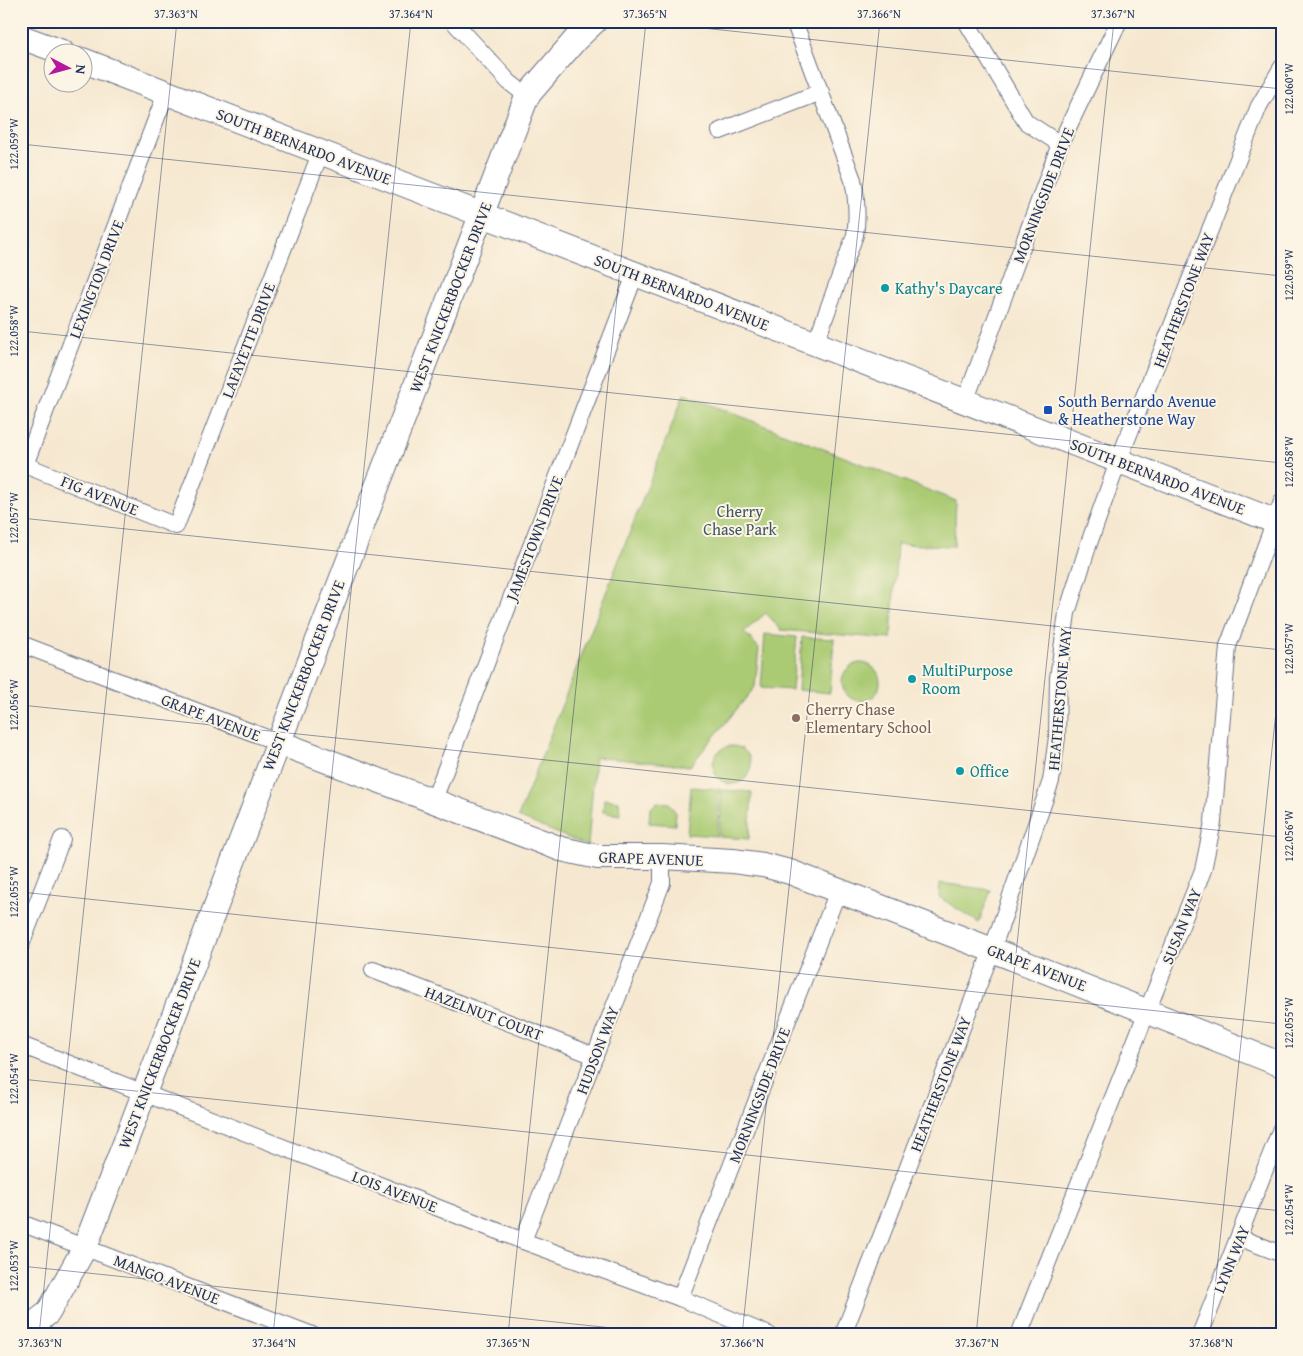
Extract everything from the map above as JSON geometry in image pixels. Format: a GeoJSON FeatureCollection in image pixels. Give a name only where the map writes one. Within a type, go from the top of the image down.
{"type":"FeatureCollection","features":[{"type":"Feature","properties":{"kind":"street"},"geometry":{"type":"LineString","coordinates":[[453,21],[509,82],[527,96]]}},
{"type":"Feature","properties":{"kind":"street","name":"WEST KNICKERBOCKER DRIVE"},"geometry":{"type":"LineString","coordinates":[[21,1334],[48,1313],[84,1247],[527,96],[576,39],[595,21]]}},
{"type":"Feature","properties":{"kind":"street"},"geometry":{"type":"LineString","coordinates":[[794,21],[853,180],[858,217],[849,254],[816,342]]}},
{"type":"Feature","properties":{"kind":"street"},"geometry":{"type":"LineString","coordinates":[[966,21],[1026,122],[1060,144]]}},
{"type":"Feature","properties":{"kind":"street","name":"MORNINGSIDE DRIVE"},"geometry":{"type":"LineString","coordinates":[[964,402],[1060,144],[1120,21]]}},
{"type":"Feature","properties":{"kind":"street"},"geometry":{"type":"LineString","coordinates":[[21,36],[42,44]]}},
{"type":"Feature","properties":{"kind":"street","name":"SOUTH BERNARDO AVENUE"},"geometry":{"type":"LineString","coordinates":[[92,64],[635,275],[816,342],[1118,462],[1279,516]]}},
{"type":"Feature","properties":{"kind":"street","name":"HEATHERSTONE WAY"},"geometry":{"type":"LineString","coordinates":[[843,1335],[992,950],[1051,780],[1057,737],[1058,678],[1067,613],[1088,546],[1118,462],[1259,106],[1282,67]]}},
{"type":"Feature","properties":{"kind":"street"},"geometry":{"type":"LineString","coordinates":[[720,131],[821,92]]}},
{"type":"Feature","properties":{"kind":"street","name":"LEXINGTON DRIVE"},"geometry":{"type":"LineString","coordinates":[[25,465],[166,93]]}},
{"type":"Feature","properties":{"kind":"street","name":"LAFAYETTE DRIVE"},"geometry":{"type":"LineString","coordinates":[[176,526],[320,154]]}},
{"type":"Feature","properties":{"kind":"street","name":"JAMESTOWN DRIVE"},"geometry":{"type":"LineString","coordinates":[[433,802],[635,275]]}},
{"type":"Feature","properties":{"kind":"street","name":"FIG AVENUE"},"geometry":{"type":"LineString","coordinates":[[25,465],[176,526]]}},
{"type":"Feature","properties":{"kind":"street","name":"SUSAN WAY"},"geometry":{"type":"LineString","coordinates":[[1019,1335],[1203,870],[1213,822],[1228,646],[1279,516]]}},
{"type":"Feature","properties":{"kind":"street","name":"GRAPE AVENUE"},"geometry":{"type":"LineString","coordinates":[[21,644],[561,849],[598,857],[662,857],[763,865],[838,891],[992,950],[1282,1065]]}},
{"type":"Feature","properties":{"kind":"street"},"geometry":{"type":"LineString","coordinates":[[21,945],[62,839]]}},
{"type":"Feature","properties":{"kind":"street","name":"HUDSON WAY"},"geometry":{"type":"LineString","coordinates":[[522,1241],[662,883],[662,857]]}},
{"type":"Feature","properties":{"kind":"street","name":"MORNINGSIDE DRIVE"},"geometry":{"type":"LineString","coordinates":[[680,1298],[838,891]]}},
{"type":"Feature","properties":{"kind":"street","name":"HAZELNUT COURT"},"geometry":{"type":"LineString","coordinates":[[373,970],[595,1056]]}},
{"type":"Feature","properties":{"kind":"street","name":"LOIS AVENUE"},"geometry":{"type":"LineString","coordinates":[[21,1045],[522,1241],[680,1298],[770,1335]]}},
{"type":"Feature","properties":{"kind":"street","name":"LYNN WAY"},"geometry":{"type":"LineString","coordinates":[[1200,1335],[1240,1238],[1282,1126]]}},
{"type":"Feature","properties":{"kind":"street","name":"MANGO AVENUE"},"geometry":{"type":"LineString","coordinates":[[21,1223],[312,1335]]}},
{"type":"Feature","properties":{"kind":"street"},"geometry":{"type":"LineString","coordinates":[[1240,1238],[1282,1254]]}},
{"type":"Feature","properties":{"kind":"green space","name":"Cherry Chase Park"},"geometry":{"type":"Polygon","coordinates":[[[684,394],[956,501],[954,546],[897,544],[891,639],[781,630],[766,613],[744,632],[759,648],[755,687],[690,766],[595,757],[588,846],[518,817],[684,394]]]}},
{"type":"Feature","properties":{"kind":"green space"},"geometry":{"type":"Polygon","coordinates":[[[765,634],[797,637],[792,690],[761,688],[765,634]]]}},
{"type":"Feature","properties":{"kind":"green space"},"geometry":{"type":"Polygon","coordinates":[[[802,637],[834,639],[830,693],[798,690],[802,637]]]}},
{"type":"Feature","properties":{"kind":"green space"},"geometry":{"type":"Polygon","coordinates":[[[861,663],[874,669],[880,682],[874,695],[861,701],[848,695],[842,682],[848,669],[861,663]]]}},
{"type":"Feature","properties":{"kind":"green space"},"geometry":{"type":"Polygon","coordinates":[[[732,746],[745,752],[751,765],[745,778],[732,784],[719,778],[713,765],[719,752],[732,746]]]}},
{"type":"Feature","properties":{"kind":"green space"},"geometry":{"type":"Polygon","coordinates":[[[691,787],[720,789],[717,836],[687,834],[691,787]]]}},
{"type":"Feature","properties":{"kind":"green space"},"geometry":{"type":"Polygon","coordinates":[[[722,790],[752,792],[749,839],[719,837],[722,790]]]}},
{"type":"Feature","properties":{"kind":"green space"},"geometry":{"type":"Polygon","coordinates":[[[604,799],[619,801],[620,815],[603,812],[604,799]]]}},
{"type":"Feature","properties":{"kind":"green space"},"geometry":{"type":"Polygon","coordinates":[[[657,802],[669,803],[676,813],[675,825],[649,823],[650,809],[657,802]]]}},
{"type":"Feature","properties":{"kind":"green space"},"geometry":{"type":"Polygon","coordinates":[[[940,883],[991,890],[979,923],[939,897],[940,883]]]}},
{"type":"Feature","properties":{"kind":"place","name":"Kathy's Daycare"},"geometry":{"type":"Point","coordinates":[885,288]}},
{"type":"Feature","properties":{"kind":"place","name":"South Bernardo Avenue & Heatherstone Way"},"geometry":{"type":"Point","coordinates":[1048,410]}},
{"type":"Feature","properties":{"kind":"place","name":"MultiPurpose Room"},"geometry":{"type":"Point","coordinates":[912,679]}},
{"type":"Feature","properties":{"kind":"place","name":"Cherry Chase Elementary School"},"geometry":{"type":"Point","coordinates":[796,718]}},
{"type":"Feature","properties":{"kind":"place","name":"Office"},"geometry":{"type":"Point","coordinates":[960,771]}}]}
